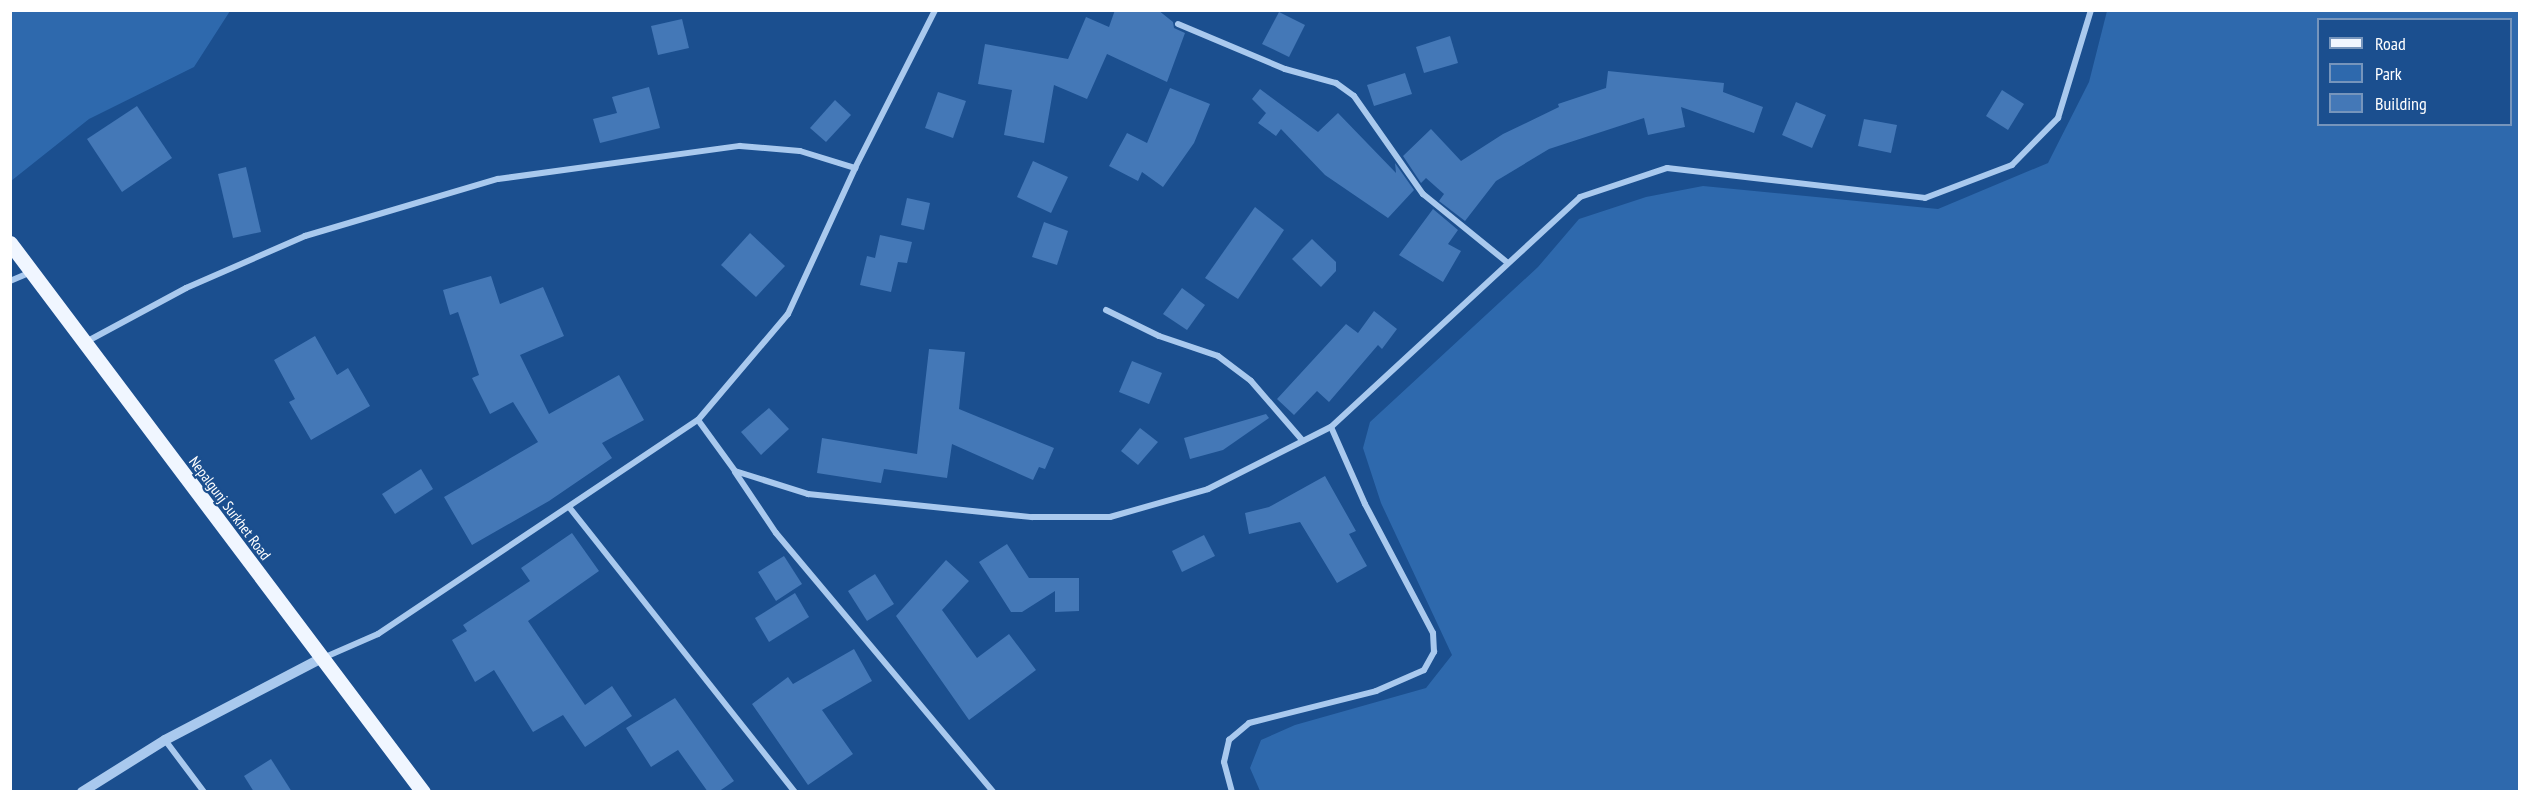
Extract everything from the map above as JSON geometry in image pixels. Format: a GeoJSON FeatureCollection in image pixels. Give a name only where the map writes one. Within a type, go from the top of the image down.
{"type":"FeatureCollection","features":[{"type":"Feature","properties":{"kind":"main road","name":"Nepalgunj Surkhet Road"},"geometry":{"type":"LineString","coordinates":[[10,243],[423,792]]}},
{"type":"Feature","properties":{"kind":"street"},"geometry":{"type":"LineString","coordinates":[[82,792],[165,740],[322,658],[378,634],[698,420],[788,314],[855,168],[935,10]]}},
{"type":"Feature","properties":{"kind":"street"},"geometry":{"type":"LineString","coordinates":[[735,471],[808,494],[1032,517],[1110,517],[1208,489],[1331,427],[1580,197],[1667,168],[1925,198],[1964,186],[2012,165],[2058,118],[2091,10]]}},
{"type":"Feature","properties":{"kind":"street"},"geometry":{"type":"LineString","coordinates":[[1178,24],[1285,69],[1336,83],[1354,96],[1423,194],[1508,263]]}},
{"type":"Feature","properties":{"kind":"street"},"geometry":{"type":"LineString","coordinates":[[84,343],[186,288],[305,236],[498,179],[740,146],[800,151],[855,168]]}},
{"type":"Feature","properties":{"kind":"street"},"geometry":{"type":"LineString","coordinates":[[10,281],[32,272]]}},
{"type":"Feature","properties":{"kind":"street"},"geometry":{"type":"LineString","coordinates":[[1106,310],[1159,336],[1218,356],[1251,381],[1303,441]]}},
{"type":"Feature","properties":{"kind":"street"},"geometry":{"type":"LineString","coordinates":[[698,420],[776,533],[993,792]]}},
{"type":"Feature","properties":{"kind":"street"},"geometry":{"type":"LineString","coordinates":[[1232,792],[1224,762],[1229,740],[1249,723],[1376,691],[1424,670],[1434,652],[1433,633],[1365,504],[1331,427]]}},
{"type":"Feature","properties":{"kind":"street"},"geometry":{"type":"LineString","coordinates":[[569,507],[795,792]]}},
{"type":"Feature","properties":{"kind":"street"},"geometry":{"type":"LineString","coordinates":[[165,740],[204,792]]}},
{"type":"Feature","properties":{"kind":"green space"},"geometry":{"type":"Polygon","coordinates":[[[11,10],[230,11],[194,67],[89,119],[11,181],[11,10]]]}},
{"type":"Feature","properties":{"kind":"green space"},"geometry":{"type":"Polygon","coordinates":[[[2107,11],[2519,11],[2519,791],[1260,791],[1250,768],[1261,740],[1295,725],[1426,688],[1452,655],[1381,503],[1363,448],[1370,422],[1538,267],[1579,219],[1646,197],[1703,186],[1938,209],[2048,163],[2089,82],[2107,11]]]}},
{"type":"Feature","properties":{"kind":"building"},"geometry":{"type":"Polygon","coordinates":[[[1115,10],[1158,10],[1173,22],[1174,28],[1185,33],[1167,82],[1107,54],[1087,99],[1054,85],[1044,143],[1004,135],[1012,90],[978,84],[985,44],[1068,59],[1086,17],[1109,27],[1115,10]]]}},
{"type":"Feature","properties":{"kind":"building"},"geometry":{"type":"Polygon","coordinates":[[[1279,12],[1305,25],[1289,57],[1262,44],[1279,12]]]}},
{"type":"Feature","properties":{"kind":"building"},"geometry":{"type":"Polygon","coordinates":[[[682,19],[689,48],[658,55],[651,26],[682,19]]]}},
{"type":"Feature","properties":{"kind":"building"},"geometry":{"type":"Polygon","coordinates":[[[1450,36],[1458,63],[1424,73],[1416,47],[1450,36]]]}},
{"type":"Feature","properties":{"kind":"building"},"geometry":{"type":"Polygon","coordinates":[[[1608,71],[1724,83],[1723,92],[1763,107],[1754,133],[1681,107],[1685,127],[1648,135],[1644,118],[1549,149],[1496,181],[1465,221],[1439,201],[1444,194],[1426,178],[1421,183],[1403,156],[1431,129],[1461,161],[1503,134],[1559,107],[1558,104],[1606,88],[1608,71]]]}},
{"type":"Feature","properties":{"kind":"building"},"geometry":{"type":"Polygon","coordinates":[[[1405,73],[1412,94],[1374,106],[1367,85],[1405,73]]]}},
{"type":"Feature","properties":{"kind":"building"},"geometry":{"type":"Polygon","coordinates":[[[649,87],[660,128],[600,143],[593,119],[617,113],[612,97],[649,87]]]}},
{"type":"Feature","properties":{"kind":"building"},"geometry":{"type":"Polygon","coordinates":[[[1170,88],[1210,104],[1194,143],[1163,187],[1142,172],[1138,181],[1109,166],[1127,133],[1147,143],[1170,88]]]}},
{"type":"Feature","properties":{"kind":"building"},"geometry":{"type":"Polygon","coordinates":[[[1260,89],[1318,132],[1338,113],[1396,173],[1395,163],[1414,190],[1388,218],[1325,175],[1281,129],[1276,136],[1258,123],[1266,113],[1252,99],[1260,89]]]}},
{"type":"Feature","properties":{"kind":"building"},"geometry":{"type":"Polygon","coordinates":[[[2002,90],[2024,104],[2008,130],[1986,116],[2002,90]]]}},
{"type":"Feature","properties":{"kind":"building"},"geometry":{"type":"Polygon","coordinates":[[[938,92],[966,101],[953,138],[925,128],[938,92]]]}},
{"type":"Feature","properties":{"kind":"building"},"geometry":{"type":"Polygon","coordinates":[[[835,100],[851,115],[826,142],[810,128],[835,100]]]}},
{"type":"Feature","properties":{"kind":"building"},"geometry":{"type":"Polygon","coordinates":[[[1796,102],[1826,115],[1812,148],[1782,135],[1796,102]]]}},
{"type":"Feature","properties":{"kind":"building"},"geometry":{"type":"Polygon","coordinates":[[[137,106],[172,158],[122,192],[87,139],[137,106]]]}},
{"type":"Feature","properties":{"kind":"building"},"geometry":{"type":"Polygon","coordinates":[[[1864,119],[1897,125],[1891,153],[1858,146],[1864,119]]]}},
{"type":"Feature","properties":{"kind":"building"},"geometry":{"type":"Polygon","coordinates":[[[1033,161],[1068,177],[1051,213],[1017,197],[1033,161]]]}},
{"type":"Feature","properties":{"kind":"building"},"geometry":{"type":"Polygon","coordinates":[[[246,167],[261,232],[233,238],[218,174],[246,167]]]}},
{"type":"Feature","properties":{"kind":"building"},"geometry":{"type":"Polygon","coordinates":[[[907,198],[930,203],[924,230],[901,225],[907,198]]]}},
{"type":"Feature","properties":{"kind":"building"},"geometry":{"type":"Polygon","coordinates":[[[1255,207],[1284,230],[1238,299],[1205,278],[1255,207]]]}},
{"type":"Feature","properties":{"kind":"building"},"geometry":{"type":"Polygon","coordinates":[[[1433,209],[1458,230],[1448,244],[1461,251],[1443,282],[1399,255],[1433,209]]]}},
{"type":"Feature","properties":{"kind":"building"},"geometry":{"type":"Polygon","coordinates":[[[1044,222],[1068,231],[1057,265],[1032,257],[1044,222]]]}},
{"type":"Feature","properties":{"kind":"building"},"geometry":{"type":"Polygon","coordinates":[[[750,233],[785,266],[756,297],[721,265],[750,233]]]}},
{"type":"Feature","properties":{"kind":"building"},"geometry":{"type":"Polygon","coordinates":[[[880,235],[912,242],[907,263],[898,262],[891,292],[860,285],[867,256],[875,258],[880,235]]]}},
{"type":"Feature","properties":{"kind":"building"},"geometry":{"type":"Polygon","coordinates":[[[1312,239],[1336,262],[1336,271],[1321,287],[1292,259],[1312,239]]]}},
{"type":"Feature","properties":{"kind":"building"},"geometry":{"type":"Polygon","coordinates":[[[491,276],[500,304],[543,287],[564,336],[520,355],[549,414],[619,375],[644,420],[602,443],[612,458],[549,501],[472,545],[444,497],[538,442],[513,402],[490,414],[472,378],[479,375],[458,312],[450,315],[443,290],[491,276]]]}},
{"type":"Feature","properties":{"kind":"building"},"geometry":{"type":"Polygon","coordinates":[[[1182,288],[1205,305],[1187,330],[1163,314],[1182,288]]]}},
{"type":"Feature","properties":{"kind":"building"},"geometry":{"type":"Polygon","coordinates":[[[1374,311],[1397,329],[1382,349],[1378,345],[1329,402],[1317,391],[1294,415],[1277,399],[1346,324],[1358,333],[1374,311]]]}},
{"type":"Feature","properties":{"kind":"building"},"geometry":{"type":"Polygon","coordinates":[[[315,336],[337,375],[348,368],[370,406],[311,440],[289,402],[295,399],[274,360],[315,336]]]}},
{"type":"Feature","properties":{"kind":"building"},"geometry":{"type":"Polygon","coordinates":[[[929,349],[965,352],[959,409],[1054,448],[1045,469],[1039,467],[1033,480],[952,444],[947,478],[884,469],[881,483],[817,473],[822,438],[917,454],[929,349]]]}},
{"type":"Feature","properties":{"kind":"building"},"geometry":{"type":"Polygon","coordinates":[[[1132,361],[1162,373],[1149,404],[1119,392],[1132,361]]]}},
{"type":"Feature","properties":{"kind":"building"},"geometry":{"type":"Polygon","coordinates":[[[769,408],[789,429],[761,455],[741,432],[769,408]]]}},
{"type":"Feature","properties":{"kind":"building"},"geometry":{"type":"Polygon","coordinates":[[[1266,414],[1269,418],[1223,450],[1190,459],[1184,438],[1266,414]]]}},
{"type":"Feature","properties":{"kind":"building"},"geometry":{"type":"Polygon","coordinates":[[[1140,428],[1158,442],[1138,465],[1121,451],[1140,428]]]}},
{"type":"Feature","properties":{"kind":"building"},"geometry":{"type":"Polygon","coordinates":[[[421,469],[433,489],[395,514],[382,494],[421,469]]]}},
{"type":"Feature","properties":{"kind":"building"},"geometry":{"type":"Polygon","coordinates":[[[1325,476],[1356,531],[1349,534],[1367,566],[1337,583],[1300,522],[1249,534],[1245,513],[1269,507],[1325,476]]]}},
{"type":"Feature","properties":{"kind":"building"},"geometry":{"type":"Polygon","coordinates":[[[572,533],[599,571],[528,621],[585,705],[612,686],[632,716],[585,747],[563,715],[533,732],[494,670],[475,682],[452,640],[467,631],[463,625],[530,581],[521,568],[572,533]]]}},
{"type":"Feature","properties":{"kind":"building"},"geometry":{"type":"Polygon","coordinates":[[[1204,535],[1215,556],[1182,572],[1172,551],[1204,535]]]}},
{"type":"Feature","properties":{"kind":"building"},"geometry":{"type":"Polygon","coordinates":[[[1007,544],[1029,578],[1079,578],[1079,611],[1055,612],[1055,591],[1022,612],[1011,612],[979,562],[1007,544]]]}},
{"type":"Feature","properties":{"kind":"building"},"geometry":{"type":"Polygon","coordinates":[[[784,556],[802,584],[776,601],[758,572],[784,556]]]}},
{"type":"Feature","properties":{"kind":"building"},"geometry":{"type":"Polygon","coordinates":[[[946,560],[969,581],[942,610],[977,658],[1009,634],[1036,670],[969,720],[896,616],[946,560]]]}},
{"type":"Feature","properties":{"kind":"building"},"geometry":{"type":"Polygon","coordinates":[[[875,574],[894,604],[867,621],[848,591],[875,574]]]}},
{"type":"Feature","properties":{"kind":"building"},"geometry":{"type":"Polygon","coordinates":[[[795,593],[809,617],[769,642],[755,618],[795,593]]]}},
{"type":"Feature","properties":{"kind":"building"},"geometry":{"type":"Polygon","coordinates":[[[854,649],[872,681],[822,710],[853,754],[808,785],[752,704],[788,677],[793,684],[854,649]]]}},
{"type":"Feature","properties":{"kind":"building"},"geometry":{"type":"Polygon","coordinates":[[[675,698],[734,781],[718,792],[708,792],[678,750],[651,767],[626,728],[675,698]]]}},
{"type":"Feature","properties":{"kind":"building"},"geometry":{"type":"Polygon","coordinates":[[[271,759],[292,792],[254,792],[244,776],[271,759]]]}}]}
